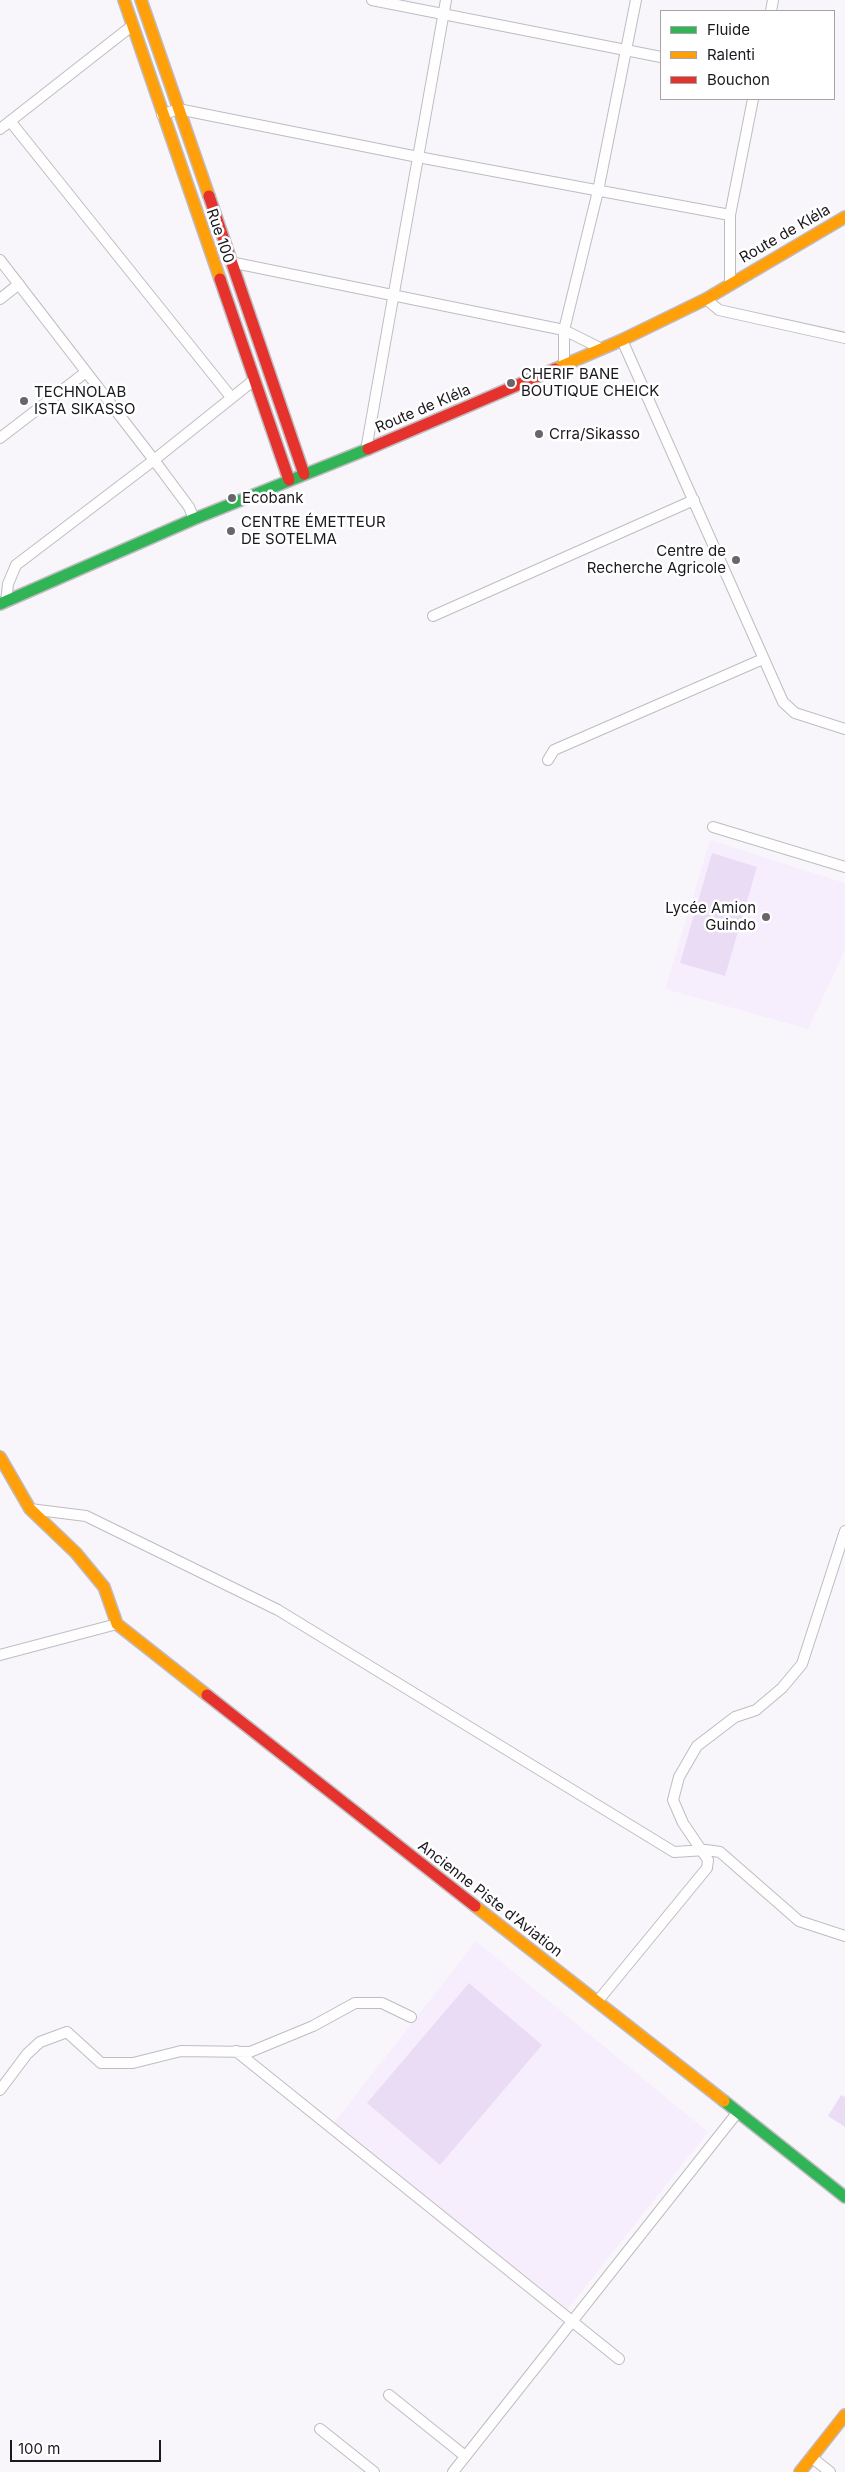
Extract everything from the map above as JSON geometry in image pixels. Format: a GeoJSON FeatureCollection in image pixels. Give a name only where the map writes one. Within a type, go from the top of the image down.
{"type":"FeatureCollection","features":[{"type":"Feature","properties":{"kind":"street","name":"Rue 100"},"geometry":{"type":"LineString","coordinates":[[124,0],[289,480]]}},
{"type":"Feature","properties":{"kind":"street"},"geometry":{"type":"LineString","coordinates":[[141,0],[304,474]]}},
{"type":"Feature","properties":{"kind":"street"},"geometry":{"type":"LineString","coordinates":[[372,0],[660,57]]}},
{"type":"Feature","properties":{"kind":"street"},"geometry":{"type":"LineString","coordinates":[[366,450],[446,0]]}},
{"type":"Feature","properties":{"kind":"street"},"geometry":{"type":"LineString","coordinates":[[564,366],[564,330],[598,191],[636,0]]}},
{"type":"Feature","properties":{"kind":"street"},"geometry":{"type":"LineString","coordinates":[[0,129],[133,25]]}},
{"type":"Feature","properties":{"kind":"street"},"geometry":{"type":"LineString","coordinates":[[730,284],[730,216],[753,100]]}},
{"type":"Feature","properties":{"kind":"street"},"geometry":{"type":"LineString","coordinates":[[162,115],[178,109],[730,216]]}},
{"type":"Feature","properties":{"kind":"street"},"geometry":{"type":"LineString","coordinates":[[10,121],[231,397]]}},
{"type":"Feature","properties":{"kind":"street","name":"Route de Kléla"},"geometry":{"type":"LineString","coordinates":[[3,603],[194,519],[366,450],[622,340],[706,299],[845,217]]}},
{"type":"Feature","properties":{"kind":"street"},"geometry":{"type":"LineString","coordinates":[[0,260],[154,460],[189,507],[194,519]]}},
{"type":"Feature","properties":{"kind":"street"},"geometry":{"type":"LineString","coordinates":[[230,262],[564,330],[602,349]]}},
{"type":"Feature","properties":{"kind":"street"},"geometry":{"type":"LineString","coordinates":[[0,299],[19,284]]}},
{"type":"Feature","properties":{"kind":"street"},"geometry":{"type":"LineString","coordinates":[[706,299],[719,310],[845,338]]}},
{"type":"Feature","properties":{"kind":"street"},"geometry":{"type":"LineString","coordinates":[[622,340],[763,659],[789,709],[795,713],[845,729]]}},
{"type":"Feature","properties":{"kind":"street"},"geometry":{"type":"LineString","coordinates":[[0,438],[86,372]]}},
{"type":"Feature","properties":{"kind":"street"},"geometry":{"type":"LineString","coordinates":[[3,603],[16,565],[154,460],[254,380]]}},
{"type":"Feature","properties":{"kind":"street"},"geometry":{"type":"LineString","coordinates":[[433,616],[694,500]]}},
{"type":"Feature","properties":{"kind":"street"},"geometry":{"type":"LineString","coordinates":[[548,760],[554,750],[763,659]]}},
{"type":"Feature","properties":{"kind":"street"},"geometry":{"type":"LineString","coordinates":[[713,827],[845,867]]}},
{"type":"Feature","properties":{"kind":"street"},"geometry":{"type":"LineString","coordinates":[[0,1456],[30,1509],[76,1553],[104,1587],[117,1624],[0,1655]]}},
{"type":"Feature","properties":{"kind":"street"},"geometry":{"type":"LineString","coordinates":[[30,1509],[86,1516],[278,1610],[674,1852],[702,1850],[720,1852],[799,1921],[845,1936]]}},
{"type":"Feature","properties":{"kind":"street"},"geometry":{"type":"LineString","coordinates":[[597,2002],[707,1868],[708,1860],[683,1823],[673,1800],[679,1778],[697,1746],[735,1717],[756,1710],[782,1688],[802,1664],[845,1531]]}},
{"type":"Feature","properties":{"kind":"street","name":"Ancienne Piste d'Aviation"},"geometry":{"type":"LineString","coordinates":[[117,1624],[845,2197]]}},
{"type":"Feature","properties":{"kind":"street"},"geometry":{"type":"LineString","coordinates":[[0,2090],[27,2054],[40,2042],[67,2032],[101,2063],[133,2063],[181,2051],[250,2052],[313,2026],[355,2003],[382,2003],[411,2017]]}},
{"type":"Feature","properties":{"kind":"street"},"geometry":{"type":"LineString","coordinates":[[236,2052],[619,2359]]}},
{"type":"Feature","properties":{"kind":"street"},"geometry":{"type":"LineString","coordinates":[[453,2472],[737,2113]]}},
{"type":"Feature","properties":{"kind":"street"},"geometry":{"type":"LineString","coordinates":[[389,2395],[465,2456]]}},
{"type":"Feature","properties":{"kind":"street"},"geometry":{"type":"LineString","coordinates":[[800,2472],[845,2415]]}},
{"type":"Feature","properties":{"kind":"street"},"geometry":{"type":"LineString","coordinates":[[320,2429],[374,2472]]}},
{"type":"Feature","properties":{"kind":"street"},"geometry":{"type":"LineString","coordinates":[[812,2457],[830,2472]]}},
{"type":"Feature","properties":{"kind":"shaded area","name":"Lycée Amion Guindo"},"geometry":{"type":"Polygon","coordinates":[[[710,840],[845,883],[845,950],[808,1029],[665,989],[710,840]]]}},
{"type":"Feature","properties":{"kind":"shaded area"},"geometry":{"type":"Polygon","coordinates":[[[712,853],[757,867],[725,976],[680,963],[712,853]]]}},
{"type":"Feature","properties":{"kind":"shaded area"},"geometry":{"type":"Polygon","coordinates":[[[476,1941],[708,2132],[567,2310],[333,2124],[476,1941]]]}},
{"type":"Feature","properties":{"kind":"shaded area"},"geometry":{"type":"Polygon","coordinates":[[[469,1983],[542,2045],[440,2165],[367,2103],[469,1983]]]}},
{"type":"Feature","properties":{"kind":"shaded area"},"geometry":{"type":"Polygon","coordinates":[[[841,2095],[845,2097],[845,2127],[828,2116],[841,2095]]]}},
{"type":"Feature","properties":{"kind":"traffic: fast"},"geometry":{"type":"LineString","coordinates":[[0,604],[194,519],[368,449]]}},
{"type":"Feature","properties":{"kind":"traffic: fast"},"geometry":{"type":"LineString","coordinates":[[724,2101],[845,2197]]}},
{"type":"Feature","properties":{"kind":"traffic: slow"},"geometry":{"type":"LineString","coordinates":[[124,0],[220,279]]}},
{"type":"Feature","properties":{"kind":"traffic: slow"},"geometry":{"type":"LineString","coordinates":[[141,0],[209,196]]}},
{"type":"Feature","properties":{"kind":"traffic: slow"},"geometry":{"type":"LineString","coordinates":[[555,369],[622,340],[706,299],[845,217]]}},
{"type":"Feature","properties":{"kind":"traffic: slow"},"geometry":{"type":"LineString","coordinates":[[0,1457],[30,1509],[76,1553],[104,1587],[117,1624],[207,1695]]}},
{"type":"Feature","properties":{"kind":"traffic: slow"},"geometry":{"type":"LineString","coordinates":[[475,1906],[724,2101]]}},
{"type":"Feature","properties":{"kind":"traffic: slow"},"geometry":{"type":"LineString","coordinates":[[800,2472],[845,2415]]}},
{"type":"Feature","properties":{"kind":"traffic: jam"},"geometry":{"type":"LineString","coordinates":[[209,196],[304,474]]}},
{"type":"Feature","properties":{"kind":"traffic: jam"},"geometry":{"type":"LineString","coordinates":[[220,279],[289,480]]}},
{"type":"Feature","properties":{"kind":"traffic: jam"},"geometry":{"type":"LineString","coordinates":[[368,449],[555,369]]}},
{"type":"Feature","properties":{"kind":"traffic: jam"},"geometry":{"type":"LineString","coordinates":[[207,1695],[475,1906]]}},
{"type":"Feature","properties":{"kind":"place","name":"CHERIF BANE BOUTIQUE CHEICK"},"geometry":{"type":"Point","coordinates":[511,383]}},
{"type":"Feature","properties":{"kind":"place","name":"TECHNOLAB ISTA SIKASSO"},"geometry":{"type":"Point","coordinates":[24,401]}},
{"type":"Feature","properties":{"kind":"place","name":"Crra/Sikasso"},"geometry":{"type":"Point","coordinates":[539,434]}},
{"type":"Feature","properties":{"kind":"place","name":"Ecobank"},"geometry":{"type":"Point","coordinates":[232,498]}},
{"type":"Feature","properties":{"kind":"place","name":"CENTRE ÉMETTEUR DE SOTELMA"},"geometry":{"type":"Point","coordinates":[231,531]}},
{"type":"Feature","properties":{"kind":"place","name":"Centre de Recherche Agricole"},"geometry":{"type":"Point","coordinates":[736,560]}},
{"type":"Feature","properties":{"kind":"place","name":"Lycée Amion Guindo"},"geometry":{"type":"Point","coordinates":[766,917]}}]}
